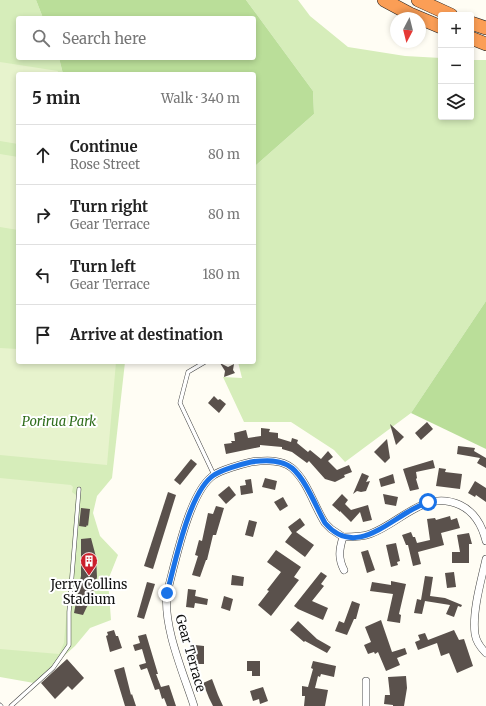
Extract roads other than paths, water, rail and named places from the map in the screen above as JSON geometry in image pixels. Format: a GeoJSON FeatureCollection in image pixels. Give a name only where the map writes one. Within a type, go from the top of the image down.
{"type":"FeatureCollection","features":[{"type":"Feature","properties":{"kind":"highway"},"geometry":{"type":"LineString","coordinates":[[384,0],[410,14],[438,26]]}},
{"type":"Feature","properties":{"kind":"highway"},"geometry":{"type":"LineString","coordinates":[[418,0],[445,12]]}},
{"type":"Feature","properties":{"kind":"highway"},"geometry":{"type":"LineString","coordinates":[[474,24],[486,28]]}},
{"type":"Feature","properties":{"kind":"highway"},"geometry":{"type":"LineString","coordinates":[[474,39],[486,44]]}},
{"type":"Feature","properties":{"kind":"street","name":"Gear Terrace"},"geometry":{"type":"LineString","coordinates":[[194,706],[168,627],[166,602],[167,593],[186,522],[203,487],[214,475],[240,465],[260,461],[276,461],[286,464],[300,477],[325,523],[343,537]]}},
{"type":"Feature","properties":{"kind":"street"},"geometry":{"type":"LineString","coordinates":[[344,570],[340,562],[339,551],[343,537],[369,535],[383,529],[408,511],[436,500],[455,503],[473,514],[482,526],[486,541]]}},
{"type":"Feature","properties":{"kind":"street"},"geometry":{"type":"LineString","coordinates":[[486,559],[478,591],[475,636],[486,653]]}},
{"type":"Feature","properties":{"kind":"street"},"geometry":{"type":"LineString","coordinates":[[366,681],[366,706]]}},
{"type":"Feature","properties":{"kind":"lane"},"geometry":{"type":"LineString","coordinates":[[202,364],[188,372],[180,403],[214,475]]}},
{"type":"Feature","properties":{"kind":"lane"},"geometry":{"type":"LineString","coordinates":[[11,706],[53,668],[69,645],[69,612],[79,488]]}},
{"type":"Feature","properties":{"kind":"place","name":"Jerry Collins Stadium"},"geometry":{"type":"Point","coordinates":[89,576]}},
{"type":"Feature","properties":{"kind":"park label","name":"Porirua Park"},"geometry":{"type":"Point","coordinates":[59,421]}}]}
